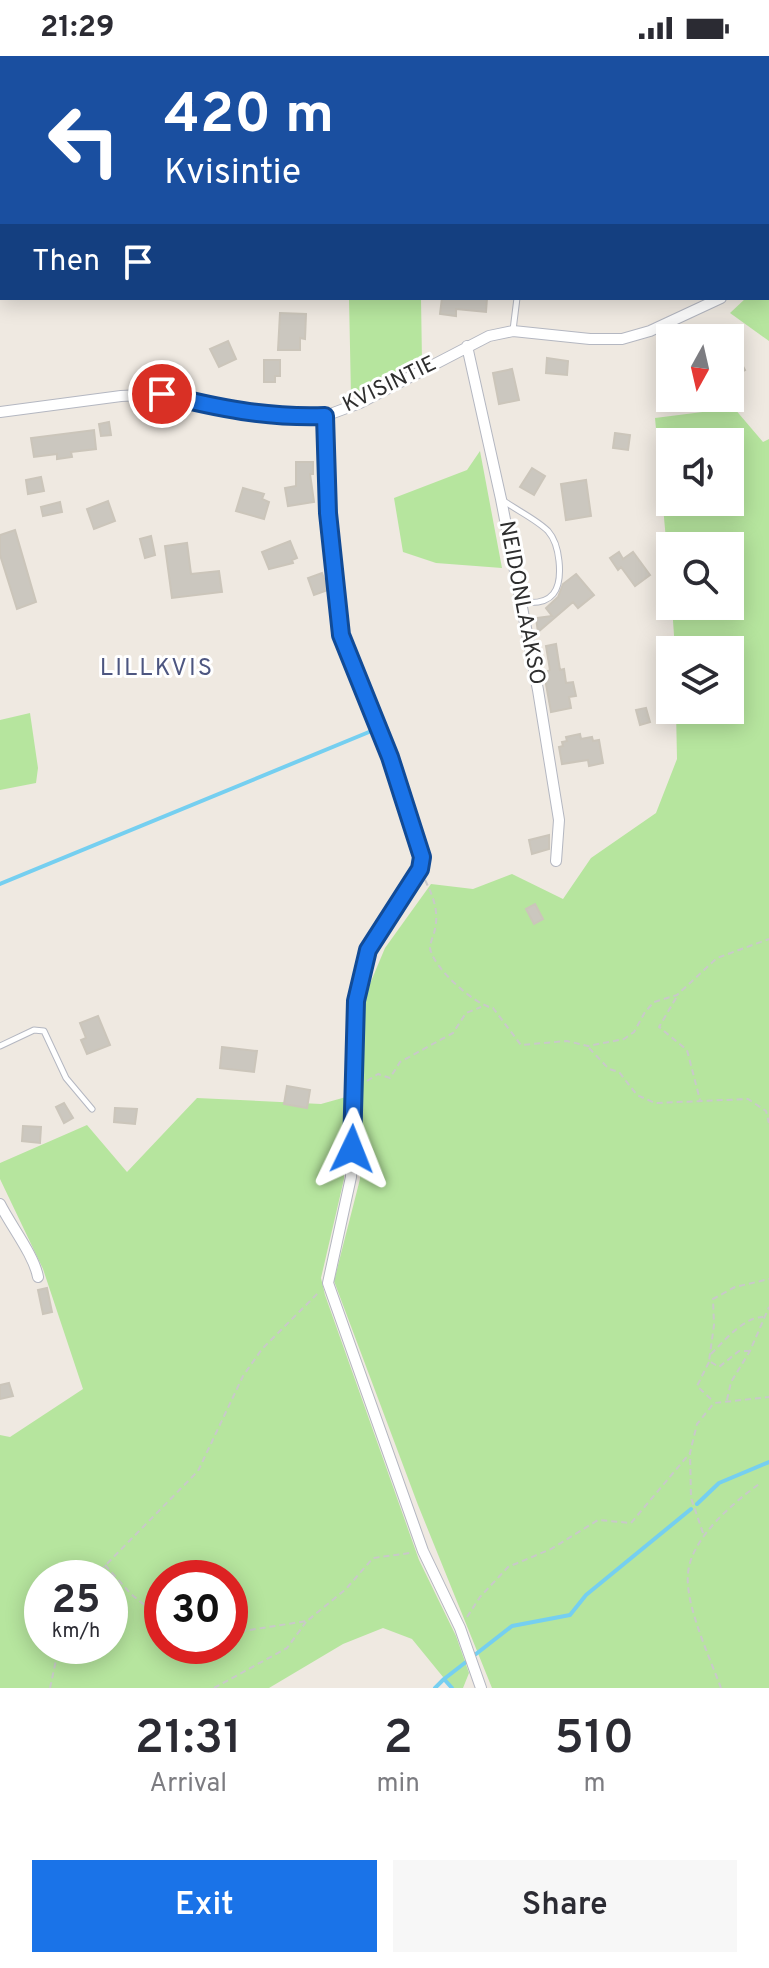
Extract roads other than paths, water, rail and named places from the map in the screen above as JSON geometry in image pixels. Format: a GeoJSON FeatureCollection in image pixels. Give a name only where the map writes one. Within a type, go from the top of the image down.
{"type":"FeatureCollection","features":[{"type":"Feature","properties":{"kind":"street","name":"KVISINTIE"},"geometry":{"type":"LineString","coordinates":[[0,412],[121,396],[162,394],[236,412],[284,418],[325,416],[360,403],[489,336],[513,331],[622,339],[650,331],[717,300]]}},
{"type":"Feature","properties":{"kind":"street","name":"NEIDONLAAKSO"},"geometry":{"type":"LineString","coordinates":[[467,346],[521,602],[559,820],[556,861]]}},
{"type":"Feature","properties":{"kind":"street"},"geometry":{"type":"LineString","coordinates":[[325,416],[328,513],[341,635],[399,784],[422,857],[420,869],[368,950],[356,1001],[351,1177],[328,1283],[423,1551],[460,1628],[481,1688]]}},
{"type":"Feature","properties":{"kind":"street"},"geometry":{"type":"LineString","coordinates":[[0,1204],[36,1265],[38,1277]]}},
{"type":"Feature","properties":{"kind":"lane"},"geometry":{"type":"LineString","coordinates":[[513,331],[517,300]]}},
{"type":"Feature","properties":{"kind":"lane"},"geometry":{"type":"LineString","coordinates":[[501,499],[548,532],[558,554],[559,583],[555,593],[537,604],[521,602]]}},
{"type":"Feature","properties":{"kind":"lane"},"geometry":{"type":"LineString","coordinates":[[0,1046],[34,1030],[44,1031],[66,1078],[92,1109]]}},
{"type":"Feature","properties":{"kind":"waterway"},"geometry":{"type":"LineString","coordinates":[[0,884],[369,732]]}},
{"type":"Feature","properties":{"kind":"waterway"},"geometry":{"type":"LineString","coordinates":[[697,1504],[719,1483],[769,1462]]}},
{"type":"Feature","properties":{"kind":"waterway"},"geometry":{"type":"LineString","coordinates":[[476,1654],[512,1626],[570,1615],[586,1595],[691,1509]]}},
{"type":"Feature","properties":{"kind":"waterway"},"geometry":{"type":"LineString","coordinates":[[452,1688],[444,1679],[466,1662]]}},
{"type":"Feature","properties":{"kind":"waterway"},"geometry":{"type":"LineString","coordinates":[[435,1688],[444,1679]]}},
{"type":"Feature","properties":{"kind":"district","name":"LILLKVIS"},"geometry":{"type":"Point","coordinates":[157,669]}}]}
